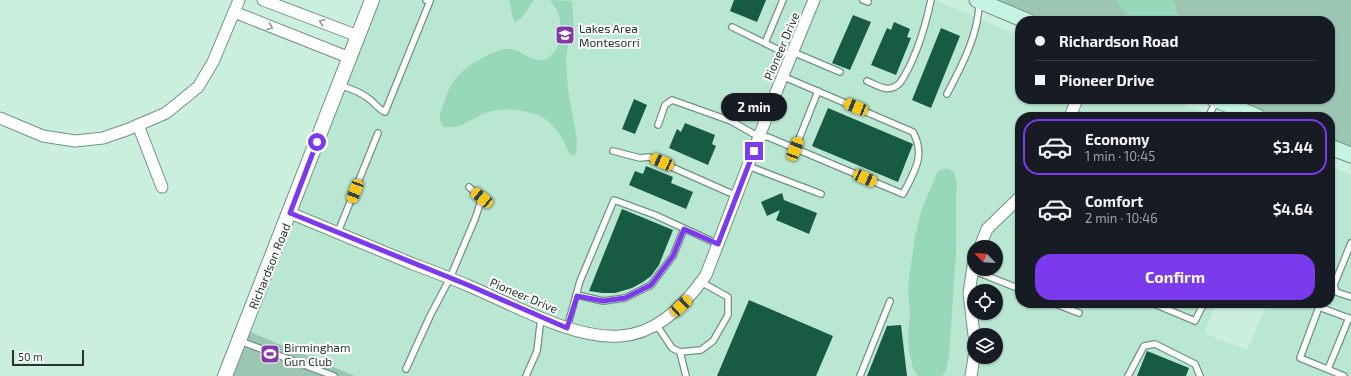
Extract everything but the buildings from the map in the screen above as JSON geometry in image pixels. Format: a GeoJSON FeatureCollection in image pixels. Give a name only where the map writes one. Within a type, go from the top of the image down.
{"type":"FeatureCollection","features":[{"type":"Feature","properties":{"kind":"main road"},"geometry":{"type":"LineString","coordinates":[[978,0],[1015,16]]}},
{"type":"Feature","properties":{"kind":"main road"},"geometry":{"type":"LineString","coordinates":[[1228,104],[1246,112]]}},
{"type":"Feature","properties":{"kind":"main road"},"geometry":{"type":"LineString","coordinates":[[1335,149],[1351,155]]}},
{"type":"Feature","properties":{"kind":"street"},"geometry":{"type":"LineString","coordinates":[[0,118],[43,136],[75,141],[104,138],[166,113],[198,87],[213,62],[239,0]]}},
{"type":"Feature","properties":{"kind":"street"},"geometry":{"type":"LineString","coordinates":[[263,0],[358,36]]}},
{"type":"Feature","properties":{"kind":"street","name":"Richardson Road"},"geometry":{"type":"LineString","coordinates":[[225,376],[372,0]]}},
{"type":"Feature","properties":{"kind":"street","name":"Pioneer Drive"},"geometry":{"type":"LineString","coordinates":[[290,213],[450,278],[567,328],[589,334],[621,336],[634,333],[656,324],[670,316],[691,296],[706,275],[782,76],[813,0]]}},
{"type":"Feature","properties":{"kind":"street"},"geometry":{"type":"LineString","coordinates":[[234,12],[350,58]]}},
{"type":"Feature","properties":{"kind":"street"},"geometry":{"type":"LineString","coordinates":[[138,125],[162,187]]}},
{"type":"Feature","properties":{"kind":"street"},"geometry":{"type":"LineString","coordinates":[[983,240],[987,229],[1015,202]]}},
{"type":"Feature","properties":{"kind":"street"},"geometry":{"type":"LineString","coordinates":[[971,276],[969,293],[973,328]]}},
{"type":"Feature","properties":{"kind":"street"},"geometry":{"type":"LineString","coordinates":[[971,376],[973,364]]}},
{"type":"Feature","properties":{"kind":"lane"},"geometry":{"type":"LineString","coordinates":[[339,85],[351,89],[368,98],[379,109],[385,112],[430,1],[426,0]]}},
{"type":"Feature","properties":{"kind":"lane"},"geometry":{"type":"LineString","coordinates":[[765,43],[783,0]]}},
{"type":"Feature","properties":{"kind":"lane"},"geometry":{"type":"LineString","coordinates":[[867,81],[887,90],[894,89],[900,84],[922,36],[931,0]]}},
{"type":"Feature","properties":{"kind":"lane"},"geometry":{"type":"LineString","coordinates":[[947,94],[958,73],[976,27],[979,15],[978,0]]}},
{"type":"Feature","properties":{"kind":"lane"},"geometry":{"type":"LineString","coordinates":[[732,27],[765,43],[840,72]]}},
{"type":"Feature","properties":{"kind":"lane"},"geometry":{"type":"LineString","coordinates":[[658,125],[665,105],[672,100],[731,121],[759,137],[768,136],[795,149],[903,194],[915,171],[920,154],[918,140],[913,132],[782,76]]}},
{"type":"Feature","properties":{"kind":"lane"},"geometry":{"type":"LineString","coordinates":[[795,149],[818,91]]}},
{"type":"Feature","properties":{"kind":"lane"},"geometry":{"type":"LineString","coordinates":[[338,232],[378,133]]}},
{"type":"Feature","properties":{"kind":"lane"},"geometry":{"type":"LineString","coordinates":[[613,151],[640,158],[649,157],[737,196]]}},
{"type":"Feature","properties":{"kind":"lane"},"geometry":{"type":"LineString","coordinates":[[748,166],[821,194]]}},
{"type":"Feature","properties":{"kind":"lane"},"geometry":{"type":"LineString","coordinates":[[406,369],[430,316],[450,278],[475,219],[482,198],[469,187]]}},
{"type":"Feature","properties":{"kind":"lane"},"geometry":{"type":"LineString","coordinates":[[567,328],[586,267],[614,200],[655,215],[718,244]]}},
{"type":"Feature","properties":{"kind":"lane"},"geometry":{"type":"LineString","coordinates":[[577,296],[603,301],[625,298],[651,285],[673,256],[684,229]]}},
{"type":"Feature","properties":{"kind":"lane"},"geometry":{"type":"LineString","coordinates":[[1335,283],[1351,243]]}},
{"type":"Feature","properties":{"kind":"lane"},"geometry":{"type":"LineString","coordinates":[[995,276],[1015,286]]}},
{"type":"Feature","properties":{"kind":"lane"},"geometry":{"type":"LineString","coordinates":[[656,324],[672,348],[680,352],[701,350],[713,341],[728,315],[728,297],[701,282]]}},
{"type":"Feature","properties":{"kind":"lane"},"geometry":{"type":"LineString","coordinates":[[1335,288],[1336,292],[1351,297]]}},
{"type":"Feature","properties":{"kind":"lane"},"geometry":{"type":"LineString","coordinates":[[860,376],[890,300]]}},
{"type":"Feature","properties":{"kind":"lane"},"geometry":{"type":"LineString","coordinates":[[1066,308],[1079,313]]}},
{"type":"Feature","properties":{"kind":"lane"},"geometry":{"type":"LineString","coordinates":[[1164,308],[1195,321],[1202,308]]}},
{"type":"Feature","properties":{"kind":"lane"},"geometry":{"type":"LineString","coordinates":[[1319,308],[1300,358],[1344,376]]}},
{"type":"Feature","properties":{"kind":"lane"},"geometry":{"type":"LineString","coordinates":[[1322,308],[1350,319],[1328,369]]}},
{"type":"Feature","properties":{"kind":"lane"},"geometry":{"type":"LineString","coordinates":[[526,376],[536,351],[541,317]]}},
{"type":"Feature","properties":{"kind":"lane"},"geometry":{"type":"LineString","coordinates":[[239,340],[334,376]]}},
{"type":"Feature","properties":{"kind":"lane"},"geometry":{"type":"LineString","coordinates":[[1128,376],[1144,346],[1155,344],[1195,364],[1200,376]]}},
{"type":"Feature","properties":{"kind":"lane"},"geometry":{"type":"LineString","coordinates":[[680,352],[686,376]]}},
{"type":"Feature","properties":{"kind":"shaded area"},"geometry":{"type":"Polygon","coordinates":[[[380,0],[934,0],[1015,34],[1015,104],[1184,104],[1203,112],[1015,112],[1015,308],[1215,308],[1204,333],[1247,350],[1266,308],[1335,308],[1335,168],[1351,175],[1351,376],[355,376],[251,332],[380,0]]]}},
{"type":"Feature","properties":{"kind":"shaded area"},"geometry":{"type":"Polygon","coordinates":[[[509,0],[534,0],[521,19],[514,22],[509,0]]]}},
{"type":"Feature","properties":{"kind":"shaded area"},"geometry":{"type":"Polygon","coordinates":[[[550,0],[572,1],[574,30],[568,46],[566,60],[568,90],[577,139],[576,154],[574,156],[570,154],[559,134],[549,122],[541,117],[525,111],[513,109],[494,110],[455,127],[443,126],[440,115],[452,83],[466,68],[472,64],[485,56],[506,49],[515,50],[531,58],[539,60],[543,60],[554,53],[560,40],[561,26],[558,13],[550,0]]]}},
{"type":"Feature","properties":{"kind":"shaded area"},"geometry":{"type":"Polygon","coordinates":[[[995,0],[1351,0],[1351,150],[1335,143],[1335,112],[1258,112],[1238,104],[1335,104],[1335,16],[1023,16],[993,4],[995,0]]]}},
{"type":"Feature","properties":{"kind":"shaded area"},"geometry":{"type":"Polygon","coordinates":[[[1117,0],[1173,0],[1178,16],[1127,16],[1117,0]]]}},
{"type":"Feature","properties":{"kind":"shaded area"},"geometry":{"type":"Polygon","coordinates":[[[947,168],[954,172],[957,185],[956,253],[949,355],[946,371],[942,376],[918,376],[913,368],[909,351],[908,332],[910,315],[908,285],[915,237],[921,211],[938,171],[947,168]]]}},
{"type":"Feature","properties":{"kind":"shaded area","name":"Birmingham Gun Club"},"geometry":{"type":"Polygon","coordinates":[[[246,330],[355,376],[228,376],[246,330]]]}},
{"type":"Feature","properties":{"kind":"place","name":"Lakes Area Montesorri"},"geometry":{"type":"Point","coordinates":[565,35]}},
{"type":"Feature","properties":{"kind":"place","name":"Birmingham Gun Club"},"geometry":{"type":"Point","coordinates":[270,354]}},
{"type":"Feature","properties":{"kind":"route"},"geometry":{"type":"LineString","coordinates":[[317,142],[290,213],[468,285],[567,328],[577,296],[603,301],[625,298],[651,285],[673,256],[684,229],[718,244],[754,151]]}}]}
